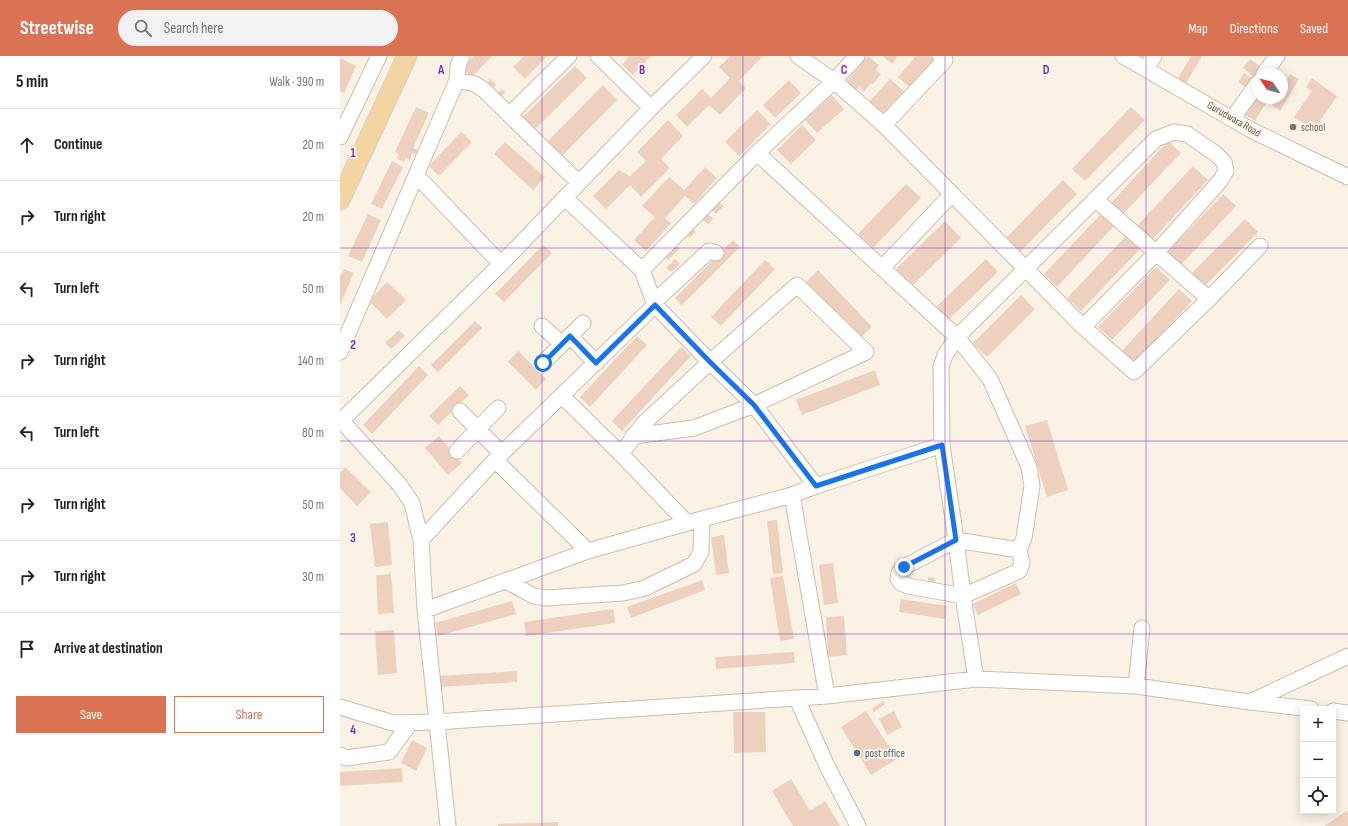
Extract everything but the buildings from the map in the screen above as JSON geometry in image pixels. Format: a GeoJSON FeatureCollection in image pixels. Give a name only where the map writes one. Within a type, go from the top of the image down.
{"type":"FeatureCollection","features":[{"type":"Feature","properties":{"kind":"main road"},"geometry":{"type":"LineString","coordinates":[[340,200],[407,56]]}},
{"type":"Feature","properties":{"kind":"street"},"geometry":{"type":"LineString","coordinates":[[340,352],[458,80],[458,66],[462,56]]}},
{"type":"Feature","properties":{"kind":"street"},"geometry":{"type":"LineString","coordinates":[[509,115],[569,56]]}},
{"type":"Feature","properties":{"kind":"street"},"geometry":{"type":"LineString","coordinates":[[598,56],[651,108]]}},
{"type":"Feature","properties":{"kind":"street"},"geometry":{"type":"LineString","coordinates":[[448,826],[425,610],[421,540],[412,503],[399,484],[341,420],[501,264],[651,108],[704,56]]}},
{"type":"Feature","properties":{"kind":"street"},"geometry":{"type":"LineString","coordinates":[[798,56],[834,81],[884,125],[1083,327],[1134,372],[1209,299],[1260,246]]}},
{"type":"Feature","properties":{"kind":"street"},"geometry":{"type":"LineString","coordinates":[[642,270],[757,153],[834,81],[857,56]]}},
{"type":"Feature","properties":{"kind":"street"},"geometry":{"type":"LineString","coordinates":[[884,125],[945,60],[940,56]]}},
{"type":"Feature","properties":{"kind":"street","name":"Gurudwara Road"},"geometry":{"type":"LineString","coordinates":[[1124,56],[1150,62],[1232,119],[1251,130],[1348,177]]}},
{"type":"Feature","properties":{"kind":"street"},"geometry":{"type":"LineString","coordinates":[[1268,68],[1277,56]]}},
{"type":"Feature","properties":{"kind":"street"},"geometry":{"type":"LineString","coordinates":[[340,137],[374,58]]}},
{"type":"Feature","properties":{"kind":"street"},"geometry":{"type":"LineString","coordinates":[[458,80],[475,84],[484,90],[579,183]]}},
{"type":"Feature","properties":{"kind":"street"},"geometry":{"type":"LineString","coordinates":[[1232,119],[1252,91]]}},
{"type":"Feature","properties":{"kind":"street"},"geometry":{"type":"LineString","coordinates":[[976,679],[942,445],[941,367],[945,355],[957,337],[1156,139],[1174,132],[1187,134],[1216,154],[1224,162],[1226,171],[1220,181],[1156,253],[1083,327]]}},
{"type":"Feature","properties":{"kind":"street"},"geometry":{"type":"LineString","coordinates":[[757,153],[957,337],[990,380],[1029,467],[1032,486],[1024,538],[1019,550],[1022,563],[1019,571],[963,596],[908,586],[901,583],[898,579],[899,573],[904,567],[956,540],[1019,550]]}},
{"type":"Feature","properties":{"kind":"street"},"geometry":{"type":"LineString","coordinates":[[416,175],[501,264]]}},
{"type":"Feature","properties":{"kind":"street"},"geometry":{"type":"LineString","coordinates":[[882,268],[952,194]]}},
{"type":"Feature","properties":{"kind":"street"},"geometry":{"type":"LineString","coordinates":[[565,198],[642,270],[654,304],[754,405],[816,486]]}},
{"type":"Feature","properties":{"kind":"street"},"geometry":{"type":"LineString","coordinates":[[1096,199],[1209,299]]}},
{"type":"Feature","properties":{"kind":"street"},"geometry":{"type":"LineString","coordinates":[[421,540],[498,457],[596,363],[654,304],[709,251],[716,253]]}},
{"type":"Feature","properties":{"kind":"street"},"geometry":{"type":"LineString","coordinates":[[621,454],[633,436],[643,424],[797,284],[866,352],[754,405],[694,428],[633,436]]}},
{"type":"Feature","properties":{"kind":"street"},"geometry":{"type":"LineString","coordinates":[[543,363],[582,323]]}},
{"type":"Feature","properties":{"kind":"street"},"geometry":{"type":"LineString","coordinates":[[542,326],[566,340],[596,363]]}},
{"type":"Feature","properties":{"kind":"street"},"geometry":{"type":"LineString","coordinates":[[562,396],[621,454],[687,523]]}},
{"type":"Feature","properties":{"kind":"street"},"geometry":{"type":"LineString","coordinates":[[457,451],[498,408]]}},
{"type":"Feature","properties":{"kind":"street"},"geometry":{"type":"LineString","coordinates":[[460,411],[478,429],[498,457],[588,551]]}},
{"type":"Feature","properties":{"kind":"street"},"geometry":{"type":"LineString","coordinates":[[425,610],[588,551],[792,495],[942,445]]}},
{"type":"Feature","properties":{"kind":"street"},"geometry":{"type":"LineString","coordinates":[[792,495],[827,696]]}},
{"type":"Feature","properties":{"kind":"street"},"geometry":{"type":"LineString","coordinates":[[506,581],[534,596],[545,598],[623,593],[645,588],[694,564],[701,552],[702,519]]}},
{"type":"Feature","properties":{"kind":"street"},"geometry":{"type":"LineString","coordinates":[[1136,686],[1142,628]]}},
{"type":"Feature","properties":{"kind":"street"},"geometry":{"type":"LineString","coordinates":[[1250,702],[1348,656]]}},
{"type":"Feature","properties":{"kind":"street"},"geometry":{"type":"LineString","coordinates":[[340,707],[393,723],[436,722],[797,699],[976,679],[1136,686],[1300,708]]}},
{"type":"Feature","properties":{"kind":"street"},"geometry":{"type":"LineString","coordinates":[[797,699],[827,766],[858,826]]}},
{"type":"Feature","properties":{"kind":"street"},"geometry":{"type":"LineString","coordinates":[[1336,711],[1348,713]]}},
{"type":"Feature","properties":{"kind":"street"},"geometry":{"type":"LineString","coordinates":[[340,755],[346,758],[389,752],[410,722]]}},
{"type":"Feature","properties":{"kind":"place","name":"school"},"geometry":{"type":"Point","coordinates":[1293,127]}},
{"type":"Feature","properties":{"kind":"place","name":"post office"},"geometry":{"type":"Point","coordinates":[857,753]}},
{"type":"Feature","properties":{"kind":"route"},"geometry":{"type":"LineString","coordinates":[[543,363],[570,336],[596,363],[655,305],[754,405],[816,486],[942,445],[956,540],[904,567]]}}]}
